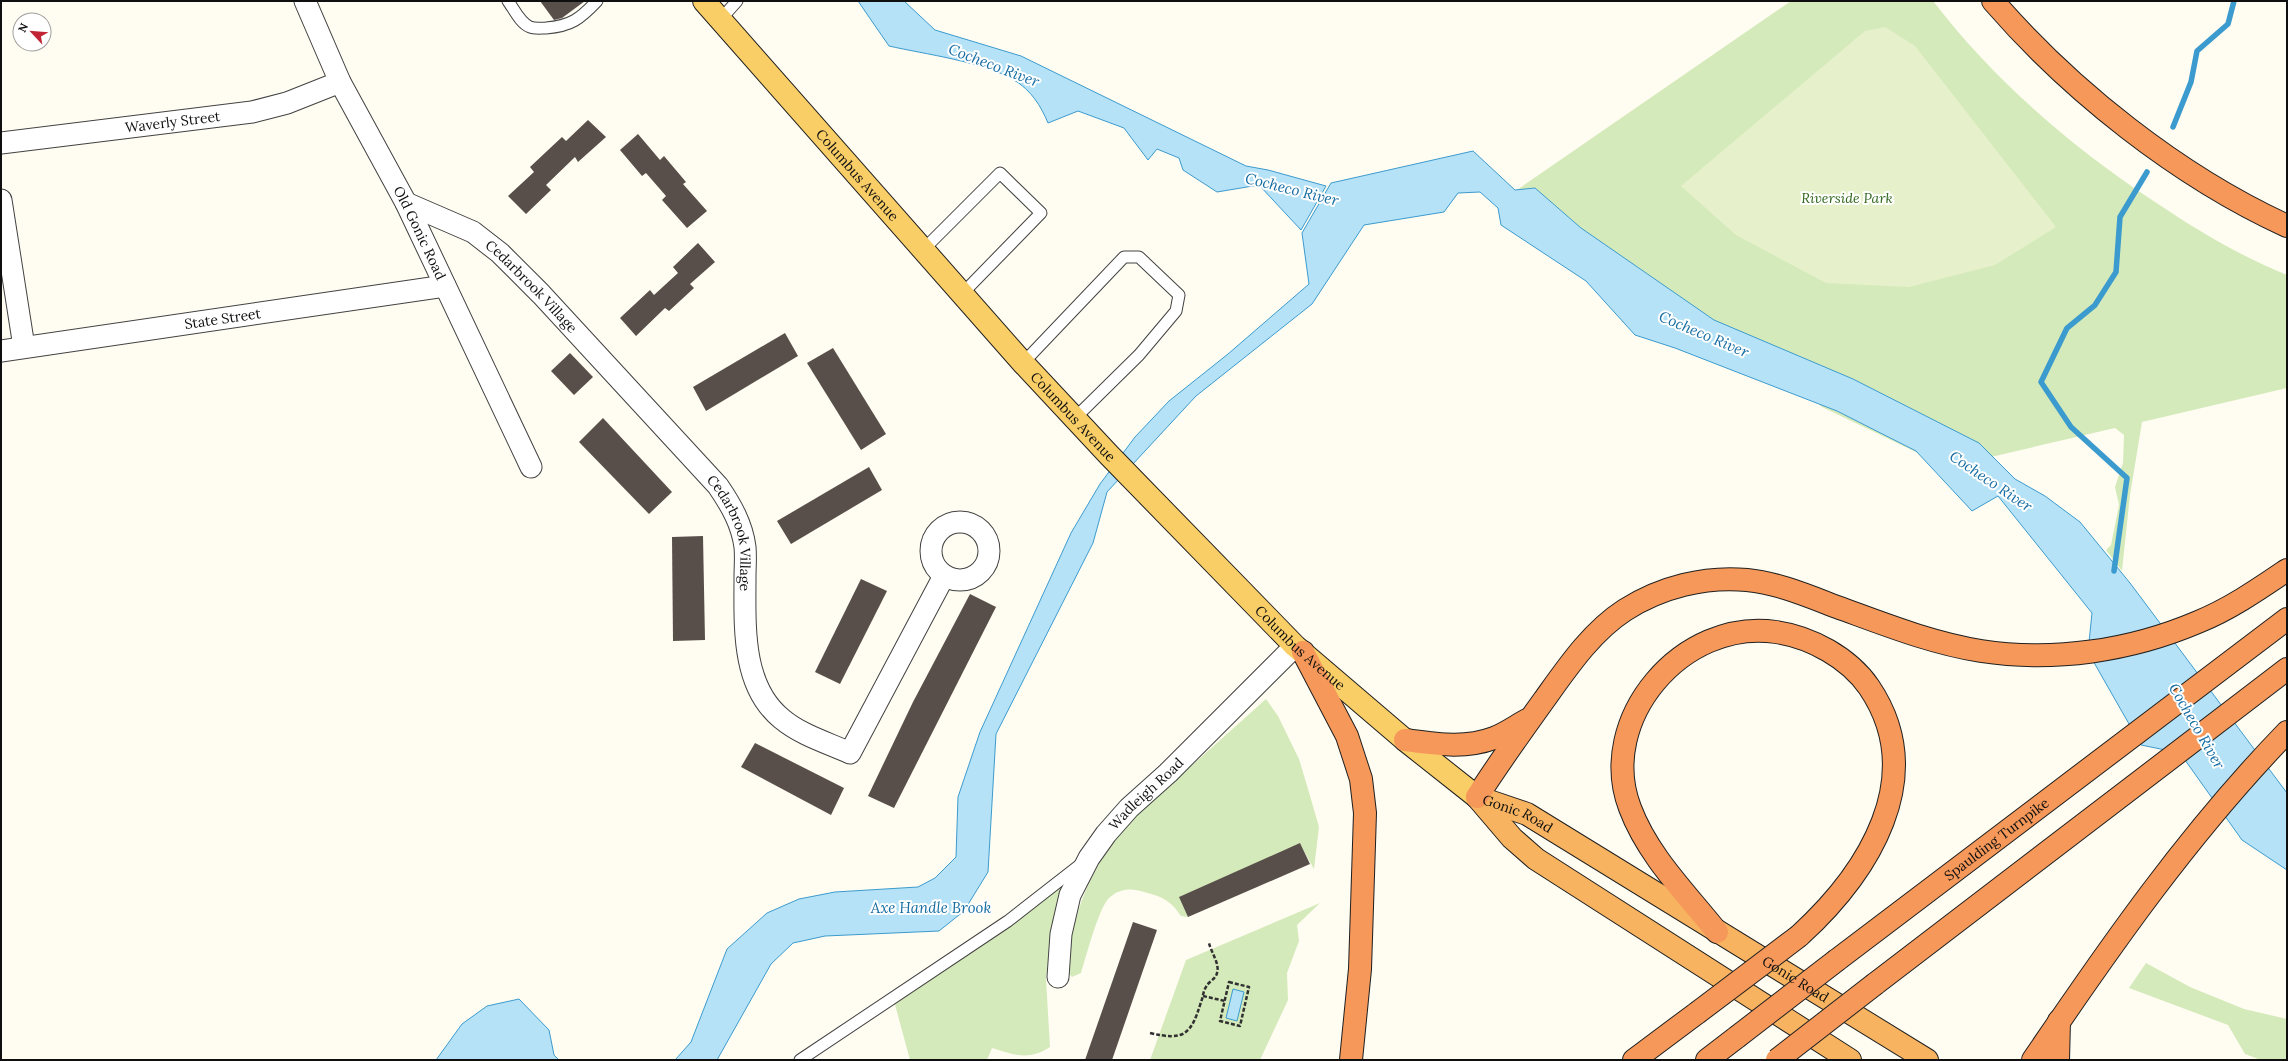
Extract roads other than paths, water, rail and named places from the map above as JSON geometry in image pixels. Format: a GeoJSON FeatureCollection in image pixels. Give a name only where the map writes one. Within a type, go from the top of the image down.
{"type":"FeatureCollection","features":[{"type":"Feature","properties":{"kind":"highway"},"geometry":{"type":"LineString","coordinates":[[1994,1],[2039,52],[2088,97],[2143,138],[2212,185],[2250,208],[2287,226]]}},
{"type":"Feature","properties":{"kind":"highway"},"geometry":{"type":"LineString","coordinates":[[1477,797],[1531,717],[1572,661],[1599,631],[1625,610],[1655,594],[1687,584],[1721,580],[1748,580],[1775,585],[1909,634],[1982,651],[2046,655],[2105,651],[2198,622],[2236,603],[2287,570]]}},
{"type":"Feature","properties":{"kind":"highway","name":"Spaulding Turnpike"},"geometry":{"type":"LineString","coordinates":[[1707,1060],[2234,660],[2287,618]]}},
{"type":"Feature","properties":{"kind":"highway"},"geometry":{"type":"LineString","coordinates":[[1634,1060],[1799,936],[1823,914],[1863,862],[1878,835],[1890,804],[1895,772],[1893,744],[1886,720],[1876,698],[1861,676],[1842,660],[1818,646],[1799,638],[1775,632],[1749,632],[1725,636],[1703,644],[1683,654],[1664,670],[1646,692],[1633,718],[1623,751],[1623,780],[1629,807],[1642,837],[1661,864],[1717,932]]}},
{"type":"Feature","properties":{"kind":"highway"},"geometry":{"type":"LineString","coordinates":[[1299,649],[1347,736],[1361,779],[1364,806],[1365,847],[1360,969],[1350,1060]]}},
{"type":"Feature","properties":{"kind":"highway"},"geometry":{"type":"LineString","coordinates":[[1777,1060],[2287,669]]}},
{"type":"Feature","properties":{"kind":"highway"},"geometry":{"type":"LineString","coordinates":[[1405,740],[1452,746],[1470,745],[1495,738],[1531,717]]}},
{"type":"Feature","properties":{"kind":"highway"},"geometry":{"type":"LineString","coordinates":[[2033,1060],[2132,918],[2216,809],[2247,773],[2287,732]]}},
{"type":"Feature","properties":{"kind":"highway","name":"Gonic Road"},"geometry":{"type":"LineString","coordinates":[[1477,797],[1527,814],[1717,932],[1928,1060]]}},
{"type":"Feature","properties":{"kind":"highway","name":"Gonic Road"},"geometry":{"type":"LineString","coordinates":[[1477,797],[1512,838],[1536,859],[1850,1060]]}},
{"type":"Feature","properties":{"kind":"highway"},"geometry":{"type":"LineString","coordinates":[[2058,1060],[2059,1021]]}},
{"type":"Feature","properties":{"kind":"main road","name":"Columbus Avenue"},"geometry":{"type":"LineString","coordinates":[[704,1],[1023,363],[1128,475],[1299,649],[1405,740],[1477,797]]}},
{"type":"Feature","properties":{"kind":"street","name":"Old Gonic Road"},"geometry":{"type":"LineString","coordinates":[[305,1],[340,82],[406,203],[531,467]]}},
{"type":"Feature","properties":{"kind":"street","name":"Waverly Street"},"geometry":{"type":"LineString","coordinates":[[1,143],[252,112],[287,103],[340,82]]}},
{"type":"Feature","properties":{"kind":"street"},"geometry":{"type":"LineString","coordinates":[[1,200],[24,347]]}},
{"type":"Feature","properties":{"kind":"street","name":"Cedarbrook Village"},"geometry":{"type":"LineString","coordinates":[[406,203],[473,232],[500,253],[541,294],[718,486],[740,524],[745,548],[745,627],[756,685],[768,705],[783,719],[801,731],[850,753],[944,576]]}},
{"type":"Feature","properties":{"kind":"street","name":"State Street"},"geometry":{"type":"LineString","coordinates":[[1,351],[445,286]]}},
{"type":"Feature","properties":{"kind":"street","name":"Wadleigh Road"},"geometry":{"type":"LineString","coordinates":[[1058,977],[1061,934],[1070,895],[1089,858],[1106,834],[1129,808],[1299,649]]}},
{"type":"Feature","properties":{"kind":"lane"},"geometry":{"type":"LineString","coordinates":[[508,1],[523,21],[531,27],[541,28],[562,26],[575,21],[597,1]]}},
{"type":"Feature","properties":{"kind":"lane"},"geometry":{"type":"LineString","coordinates":[[721,19],[736,1]]}},
{"type":"Feature","properties":{"kind":"lane"},"geometry":{"type":"LineString","coordinates":[[924,250],[1000,173],[1041,213],[962,294]]}},
{"type":"Feature","properties":{"kind":"lane"},"geometry":{"type":"LineString","coordinates":[[1023,363],[1124,257],[1139,257],[1178,295],[1176,311],[1139,355],[1074,419]]}},
{"type":"Feature","properties":{"kind":"lane"},"geometry":{"type":"LineString","coordinates":[[800,1060],[1008,921],[1089,858]]}},
{"type":"Feature","properties":{"kind":"water","name":"Cocheco River"},"geometry":{"type":"Polygon","coordinates":[[[858,1],[904,1],[935,30],[1021,56],[1246,166],[1268,170],[1326,186],[1301,230],[1259,185],[1217,192],[1183,170],[1179,158],[1157,149],[1148,160],[1124,128],[1078,111],[1048,123],[1039,105],[1026,89],[1014,80],[1002,74],[971,63],[889,46],[858,1]]]}},
{"type":"Feature","properties":{"kind":"water"},"geometry":{"type":"Polygon","coordinates":[[[1473,151],[1515,190],[1535,188],[1581,228],[1714,320],[1853,379],[1979,443],[2015,479],[2045,496],[2080,522],[2130,583],[2287,793],[2287,870],[2242,840],[2180,753],[2141,745],[2088,652],[2092,613],[1998,496],[1972,511],[1916,451],[1837,411],[1675,348],[1635,335],[1586,281],[1501,225],[1498,208],[1480,192],[1458,193],[1444,212],[1364,225],[1312,304],[1196,396],[1107,492],[1093,543],[996,734],[988,872],[964,911],[939,931],[825,936],[793,943],[771,964],[717,1060],[675,1060],[691,1042],[727,949],[767,913],[799,899],[835,892],[918,887],[935,878],[956,857],[958,797],[980,732],[1071,533],[1100,484],[1135,437],[1169,401],[1228,354],[1309,284],[1302,233],[1331,183],[1473,151]]]}},
{"type":"Feature","properties":{"kind":"water"},"geometry":{"type":"Polygon","coordinates":[[[1233,989],[1244,992],[1237,1021],[1226,1018],[1233,989]]]}},
{"type":"Feature","properties":{"kind":"water"},"geometry":{"type":"Polygon","coordinates":[[[519,999],[549,1030],[554,1055],[559,1060],[436,1060],[462,1024],[487,1006],[519,999]]]}},
{"type":"Feature","properties":{"kind":"waterway"},"geometry":{"type":"LineString","coordinates":[[2173,127],[2191,82],[2197,51],[2228,24],[2234,1]]}},
{"type":"Feature","properties":{"kind":"waterway"},"geometry":{"type":"LineString","coordinates":[[2114,571],[2127,478],[2071,427],[2041,382],[2067,328],[2095,305],[2116,272],[2120,217],[2147,172]]}},
{"type":"Feature","properties":{"kind":"park label","name":"Riverside Park"},"geometry":{"type":"Point","coordinates":[1847,198]}},
{"type":"Feature","properties":{"kind":"water label","name":"Axe Handle Brook"},"geometry":{"type":"Point","coordinates":[931,907]}}]}
